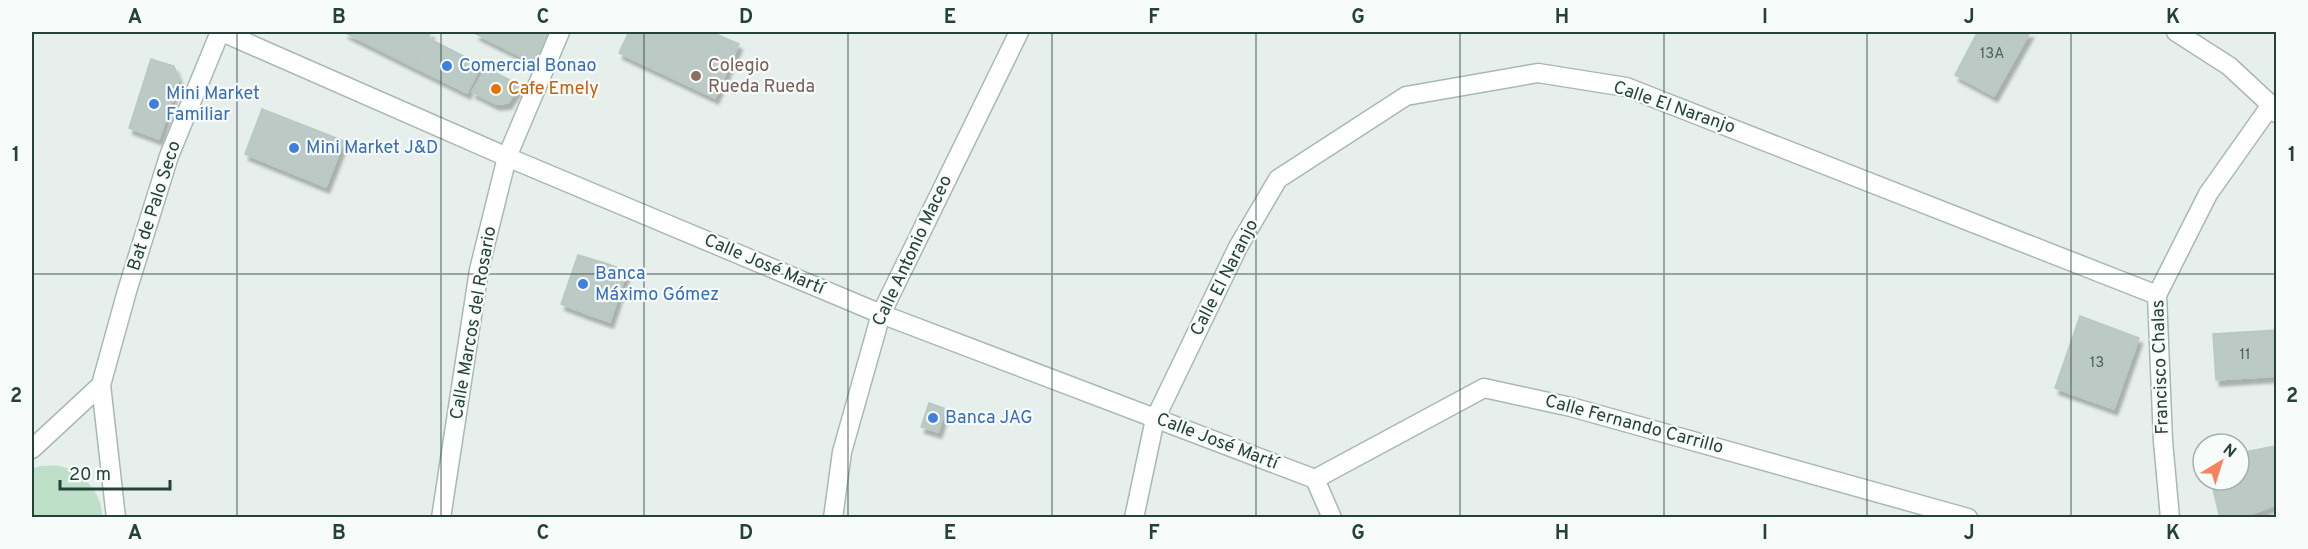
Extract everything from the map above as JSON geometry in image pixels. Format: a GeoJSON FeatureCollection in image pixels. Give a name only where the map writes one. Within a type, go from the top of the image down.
{"type":"FeatureCollection","features":[{"type":"Feature","properties":{"kind":"street","name":"Calle José Martí"},"geometry":{"type":"LineString","coordinates":[[221,32],[507,157],[881,314],[1315,479]]}},
{"type":"Feature","properties":{"kind":"street","name":"Bat de Palo Seco"},"geometry":{"type":"LineString","coordinates":[[116,518],[101,385],[127,291],[169,156],[221,32]]}},
{"type":"Feature","properties":{"kind":"street","name":"Calle Marcos del Rosario"},"geometry":{"type":"LineString","coordinates":[[441,518],[479,270],[507,157],[560,32]]}},
{"type":"Feature","properties":{"kind":"street","name":"Calle Antonio Maceo"},"geometry":{"type":"LineString","coordinates":[[832,518],[842,452],[881,314],[1019,32]]}},
{"type":"Feature","properties":{"kind":"street"},"geometry":{"type":"LineString","coordinates":[[2176,32],[2229,66],[2274,109]]}},
{"type":"Feature","properties":{"kind":"street","name":"Calle El Naranjo"},"geometry":{"type":"LineString","coordinates":[[1134,518],[1155,419],[1238,247],[1278,179],[1406,96],[1538,73],[1626,87],[2157,295]]}},
{"type":"Feature","properties":{"kind":"street","name":"Francisco Chalas"},"geometry":{"type":"LineString","coordinates":[[2170,518],[2163,441],[2157,295],[2208,194],[2274,109]]}},
{"type":"Feature","properties":{"kind":"street"},"geometry":{"type":"LineString","coordinates":[[32,448],[101,385]]}},
{"type":"Feature","properties":{"kind":"street","name":"Calle Fernando Carrillo"},"geometry":{"type":"LineString","coordinates":[[1315,479],[1484,388],[1571,407],[1968,518]]}},
{"type":"Feature","properties":{"kind":"street"},"geometry":{"type":"LineString","coordinates":[[1315,479],[1332,518]]}},
{"type":"Feature","properties":{"kind":"green space"},"geometry":{"type":"Polygon","coordinates":[[[40,466],[59,466],[83,478],[90,484],[99,500],[102,517],[32,517],[32,469],[40,466]]]}},
{"type":"Feature","properties":{"kind":"building"},"geometry":{"type":"Polygon","coordinates":[[[344,32],[431,32],[414,67],[344,32]]]}},
{"type":"Feature","properties":{"kind":"building"},"geometry":{"type":"Polygon","coordinates":[[[477,32],[552,32],[536,64],[476,34],[477,32]]]}},
{"type":"Feature","properties":{"kind":"building","name":"Colegio Rueda Rueda"},"geometry":{"type":"Polygon","coordinates":[[[629,32],[711,32],[739,44],[715,98],[619,53],[629,32]]]}},
{"type":"Feature","properties":{"kind":"building"},"geometry":{"type":"Polygon","coordinates":[[[1976,32],[2030,32],[1994,96],[1955,75],[1976,32]]]}},
{"type":"Feature","properties":{"kind":"building","name":"Comercial Bonao"},"geometry":{"type":"Polygon","coordinates":[[[428,38],[481,65],[467,93],[414,67],[428,38]]]}},
{"type":"Feature","properties":{"kind":"building","name":"Mini Market Familiar"},"geometry":{"type":"Polygon","coordinates":[[[151,59],[174,66],[179,79],[159,139],[129,128],[151,59]]]}},
{"type":"Feature","properties":{"kind":"building","name":"Cafe Emely"},"geometry":{"type":"Polygon","coordinates":[[[486,68],[520,85],[508,103],[496,104],[472,92],[486,68]]]}},
{"type":"Feature","properties":{"kind":"building","name":"Mini Market J&D"},"geometry":{"type":"Polygon","coordinates":[[[262,109],[344,141],[326,187],[245,154],[262,109]]]}},
{"type":"Feature","properties":{"kind":"building","name":"Banca Máximo Gómez"},"geometry":{"type":"Polygon","coordinates":[[[578,255],[605,263],[587,314],[561,304],[578,255]]]}},
{"type":"Feature","properties":{"kind":"building"},"geometry":{"type":"Polygon","coordinates":[[[605,263],[627,271],[610,322],[587,314],[605,263]]]}},
{"type":"Feature","properties":{"kind":"building"},"geometry":{"type":"Polygon","coordinates":[[[2080,316],[2139,338],[2114,409],[2055,388],[2080,316]]]}},
{"type":"Feature","properties":{"kind":"building"},"geometry":{"type":"Polygon","coordinates":[[[2276,330],[2276,376],[2216,380],[2213,334],[2276,330]]]}},
{"type":"Feature","properties":{"kind":"building","name":"Banca JAG"},"geometry":{"type":"Polygon","coordinates":[[[929,403],[946,409],[938,432],[921,427],[929,403]]]}},
{"type":"Feature","properties":{"kind":"building"},"geometry":{"type":"Polygon","coordinates":[[[2276,446],[2276,505],[2240,518],[2220,518],[2214,492],[2251,492],[2251,451],[2276,446]]]}},
{"type":"Feature","properties":{"kind":"place","name":"Comercial Bonao"},"geometry":{"type":"Point","coordinates":[447,66]}},
{"type":"Feature","properties":{"kind":"place","name":"Colegio Rueda Rueda"},"geometry":{"type":"Point","coordinates":[696,76]}},
{"type":"Feature","properties":{"kind":"place","name":"Cafe Emely"},"geometry":{"type":"Point","coordinates":[496,89]}},
{"type":"Feature","properties":{"kind":"place","name":"Mini Market Familiar"},"geometry":{"type":"Point","coordinates":[154,104]}},
{"type":"Feature","properties":{"kind":"place","name":"Mini Market J&D"},"geometry":{"type":"Point","coordinates":[294,148]}},
{"type":"Feature","properties":{"kind":"place","name":"Banca Máximo Gómez"},"geometry":{"type":"Point","coordinates":[583,284]}},
{"type":"Feature","properties":{"kind":"place","name":"Banca JAG"},"geometry":{"type":"Point","coordinates":[933,418]}}]}
